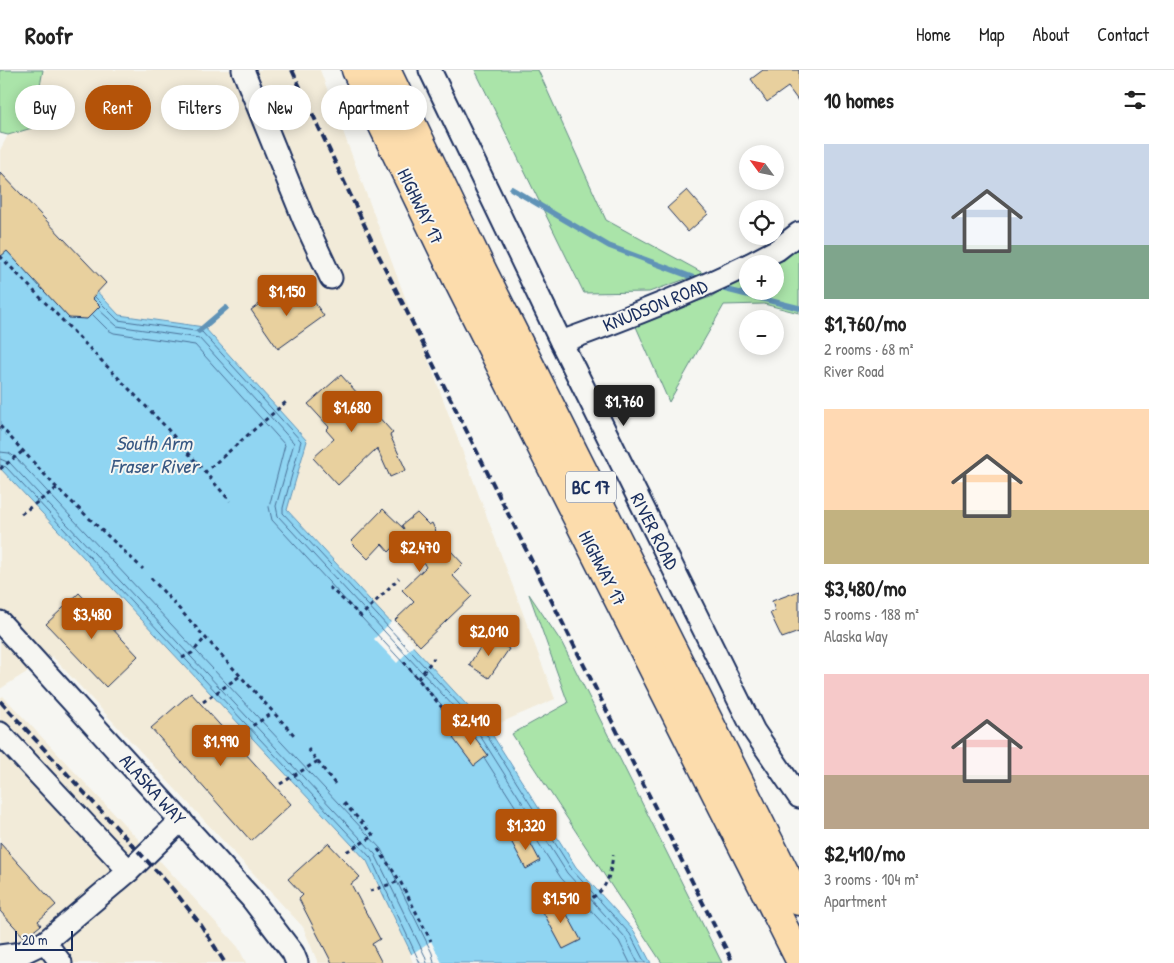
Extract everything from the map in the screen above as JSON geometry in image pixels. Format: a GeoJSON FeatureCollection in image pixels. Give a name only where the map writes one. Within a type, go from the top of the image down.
{"type":"FeatureCollection","features":[{"type":"Feature","properties":{"kind":"highway","name":"HIGHWAY 17"},"geometry":{"type":"LineString","coordinates":[[356,70],[462,288],[799,958]]}},
{"type":"Feature","properties":{"kind":"highway","name":"HIGHWAY 17"},"geometry":{"type":"LineString","coordinates":[[386,70],[483,272],[799,901]]}},
{"type":"Feature","properties":{"kind":"street"},"geometry":{"type":"LineString","coordinates":[[243,70],[304,220],[331,278]]}},
{"type":"Feature","properties":{"kind":"street","name":"RIVER ROAD"},"geometry":{"type":"LineString","coordinates":[[430,70],[561,342],[754,731],[799,797]]}},
{"type":"Feature","properties":{"kind":"street","name":"KNUDSON ROAD"},"geometry":{"type":"LineString","coordinates":[[767,255],[777,250],[799,233]]}},
{"type":"Feature","properties":{"kind":"street","name":"KNUDSON ROAD"},"geometry":{"type":"LineString","coordinates":[[561,342],[617,323],[692,292],[739,269]]}},
{"type":"Feature","properties":{"kind":"street","name":"ALASKA WAY"},"geometry":{"type":"LineString","coordinates":[[0,622],[251,898],[293,953],[297,963]]}},
{"type":"Feature","properties":{"kind":"street"},"geometry":{"type":"LineString","coordinates":[[0,733],[129,871]]}},
{"type":"Feature","properties":{"kind":"street"},"geometry":{"type":"LineString","coordinates":[[0,956],[22,953],[44,942],[129,871],[181,820]]}},
{"type":"Feature","properties":{"kind":"street"},"geometry":{"type":"LineString","coordinates":[[44,942],[61,963]]}},
{"type":"Feature","properties":{"kind":"path"},"geometry":{"type":"LineString","coordinates":[[0,256],[164,425],[230,501]]}},
{"type":"Feature","properties":{"kind":"path"},"geometry":{"type":"LineString","coordinates":[[204,472],[286,402]]}},
{"type":"Feature","properties":{"kind":"path"},"geometry":{"type":"LineString","coordinates":[[0,426],[58,488],[143,569]]}},
{"type":"Feature","properties":{"kind":"path"},"geometry":{"type":"LineString","coordinates":[[0,469],[23,451]]}},
{"type":"Feature","properties":{"kind":"path"},"geometry":{"type":"LineString","coordinates":[[21,514],[58,488]]}},
{"type":"Feature","properties":{"kind":"path"},"geometry":{"type":"LineString","coordinates":[[151,578],[295,736]]}},
{"type":"Feature","properties":{"kind":"path"},"geometry":{"type":"LineString","coordinates":[[329,587],[361,616],[399,578]]}},
{"type":"Feature","properties":{"kind":"path"},"geometry":{"type":"LineString","coordinates":[[182,658],[192,653],[206,638]]}},
{"type":"Feature","properties":{"kind":"path"},"geometry":{"type":"LineString","coordinates":[[418,679],[434,658]]}},
{"type":"Feature","properties":{"kind":"path"},"geometry":{"type":"LineString","coordinates":[[404,662],[449,716]]}},
{"type":"Feature","properties":{"kind":"path"},"geometry":{"type":"LineString","coordinates":[[203,702],[240,676]]}},
{"type":"Feature","properties":{"kind":"path"},"geometry":{"type":"LineString","coordinates":[[239,734],[273,712]]}},
{"type":"Feature","properties":{"kind":"path"},"geometry":{"type":"LineString","coordinates":[[467,734],[492,718]]}},
{"type":"Feature","properties":{"kind":"path"},"geometry":{"type":"LineString","coordinates":[[308,749],[335,784]]}},
{"type":"Feature","properties":{"kind":"path"},"geometry":{"type":"LineString","coordinates":[[280,784],[318,762]]}},
{"type":"Feature","properties":{"kind":"path"},"geometry":{"type":"LineString","coordinates":[[344,803],[374,836],[344,853]]}},
{"type":"Feature","properties":{"kind":"path"},"geometry":{"type":"LineString","coordinates":[[378,850],[400,881],[431,941]]}},
{"type":"Feature","properties":{"kind":"path"},"geometry":{"type":"LineString","coordinates":[[564,912],[598,895],[610,878],[613,855]]}},
{"type":"Feature","properties":{"kind":"path"},"geometry":{"type":"LineString","coordinates":[[370,891],[400,881]]}},
{"type":"Feature","properties":{"kind":"shaded area"},"geometry":{"type":"Polygon","coordinates":[[[0,70],[320,70],[326,85],[321,85],[321,130],[342,130],[555,699],[488,728],[287,510],[307,441],[204,327],[119,315],[0,188],[0,150],[8,135],[0,133],[0,70]]]}},
{"type":"Feature","properties":{"kind":"shaded area"},"geometry":{"type":"Polygon","coordinates":[[[0,468],[367,861],[416,963],[318,963],[303,927],[52,656],[0,689],[0,468]]]}},
{"type":"Feature","properties":{"kind":"shaded area"},"geometry":{"type":"Polygon","coordinates":[[[3,696],[138,839],[147,853],[161,862],[238,947],[246,963],[0,963],[0,698],[3,696]]]}},
{"type":"Feature","properties":{"kind":"green space"},"geometry":{"type":"Polygon","coordinates":[[[0,70],[43,70],[40,85],[15,85],[15,130],[25,130],[8,135],[0,133],[0,70]]]}},
{"type":"Feature","properties":{"kind":"green space"},"geometry":{"type":"Polygon","coordinates":[[[475,70],[538,70],[606,220],[703,273],[649,292],[584,293],[475,70]]]}},
{"type":"Feature","properties":{"kind":"green space"},"geometry":{"type":"Polygon","coordinates":[[[799,237],[799,313],[764,304],[724,305],[669,402],[634,322],[711,297],[739,278],[739,300],[784,300],[784,255],[773,255],[799,237]]]}},
{"type":"Feature","properties":{"kind":"green space"},"geometry":{"type":"Polygon","coordinates":[[[529,594],[562,643],[722,963],[662,963],[512,734],[568,703],[529,594]]]}},
{"type":"Feature","properties":{"kind":"water","name":"South Arm Fraser River"},"geometry":{"type":"Polygon","coordinates":[[[0,188],[119,315],[204,327],[307,441],[287,510],[488,728],[576,867],[634,931],[651,963],[416,963],[367,861],[0,468],[0,188]]]}},
{"type":"Feature","properties":{"kind":"pier"},"geometry":{"type":"Polygon","coordinates":[[[393,620],[420,650],[414,645],[397,663],[374,639],[393,620]]]}},
{"type":"Feature","properties":{"kind":"pier"},"geometry":{"type":"Polygon","coordinates":[[[431,941],[442,963],[413,963],[410,955],[431,941]]]}},
{"type":"Feature","properties":{"kind":"building"},"geometry":{"type":"Polygon","coordinates":[[[763,70],[799,70],[799,102],[788,87],[767,102],[751,79],[763,70]]]}},
{"type":"Feature","properties":{"kind":"building"},"geometry":{"type":"Polygon","coordinates":[[[0,172],[106,283],[92,298],[100,306],[87,319],[69,318],[7,251],[0,257],[0,172]]]}},
{"type":"Feature","properties":{"kind":"building"},"geometry":{"type":"Polygon","coordinates":[[[687,190],[708,214],[688,232],[667,208],[687,190]]]}},
{"type":"Feature","properties":{"kind":"building"},"geometry":{"type":"Polygon","coordinates":[[[304,287],[324,316],[278,349],[251,310],[272,295],[279,305],[304,287]]]}},
{"type":"Feature","properties":{"kind":"building"},"geometry":{"type":"Polygon","coordinates":[[[341,375],[393,433],[390,435],[406,470],[390,477],[377,448],[338,485],[313,458],[334,439],[326,430],[329,427],[308,404],[341,375]]]}},
{"type":"Feature","properties":{"kind":"building"},"geometry":{"type":"Polygon","coordinates":[[[383,509],[404,529],[402,525],[417,513],[429,525],[432,523],[439,538],[463,564],[452,575],[472,596],[420,646],[395,620],[414,602],[402,590],[426,567],[407,534],[389,552],[382,544],[368,559],[351,542],[383,509]]]}},
{"type":"Feature","properties":{"kind":"building"},"geometry":{"type":"Polygon","coordinates":[[[799,591],[799,632],[782,638],[770,613],[775,611],[772,601],[799,591]]]}},
{"type":"Feature","properties":{"kind":"building"},"geometry":{"type":"Polygon","coordinates":[[[79,593],[138,656],[106,687],[46,624],[79,593]]]}},
{"type":"Feature","properties":{"kind":"building"},"geometry":{"type":"Polygon","coordinates":[[[488,635],[509,649],[489,678],[469,665],[488,635]]]}},
{"type":"Feature","properties":{"kind":"building"},"geometry":{"type":"Polygon","coordinates":[[[191,693],[291,804],[251,841],[151,728],[191,693]]]}},
{"type":"Feature","properties":{"kind":"building"},"geometry":{"type":"Polygon","coordinates":[[[467,727],[488,755],[474,766],[453,738],[467,727]]]}},
{"type":"Feature","properties":{"kind":"building"},"geometry":{"type":"Polygon","coordinates":[[[525,833],[540,861],[526,869],[511,841],[525,833]]]}},
{"type":"Feature","properties":{"kind":"building"},"geometry":{"type":"Polygon","coordinates":[[[0,843],[56,905],[38,921],[41,925],[25,938],[0,911],[0,843]]]}},
{"type":"Feature","properties":{"kind":"building"},"geometry":{"type":"Polygon","coordinates":[[[328,843],[360,877],[351,884],[380,939],[372,944],[382,963],[332,963],[299,899],[303,895],[288,879],[328,843]]]}},
{"type":"Feature","properties":{"kind":"building"},"geometry":{"type":"Polygon","coordinates":[[[558,898],[581,940],[563,949],[541,908],[558,898]]]}},
{"type":"Feature","properties":{"kind":"waterway"},"geometry":{"type":"LineString","coordinates":[[512,189],[609,246],[697,279]]}},
{"type":"Feature","properties":{"kind":"waterway"},"geometry":{"type":"LineString","coordinates":[[720,288],[799,308]]}},
{"type":"Feature","properties":{"kind":"waterway"},"geometry":{"type":"LineString","coordinates":[[199,331],[226,308]]}},
{"type":"Feature","properties":{"kind":"railway"},"geometry":{"type":"LineString","coordinates":[[292,70],[377,252],[733,963]]}},
{"type":"Feature","properties":{"kind":"railway"},"geometry":{"type":"LineString","coordinates":[[0,701],[172,888],[201,925],[225,963]]}}]}
